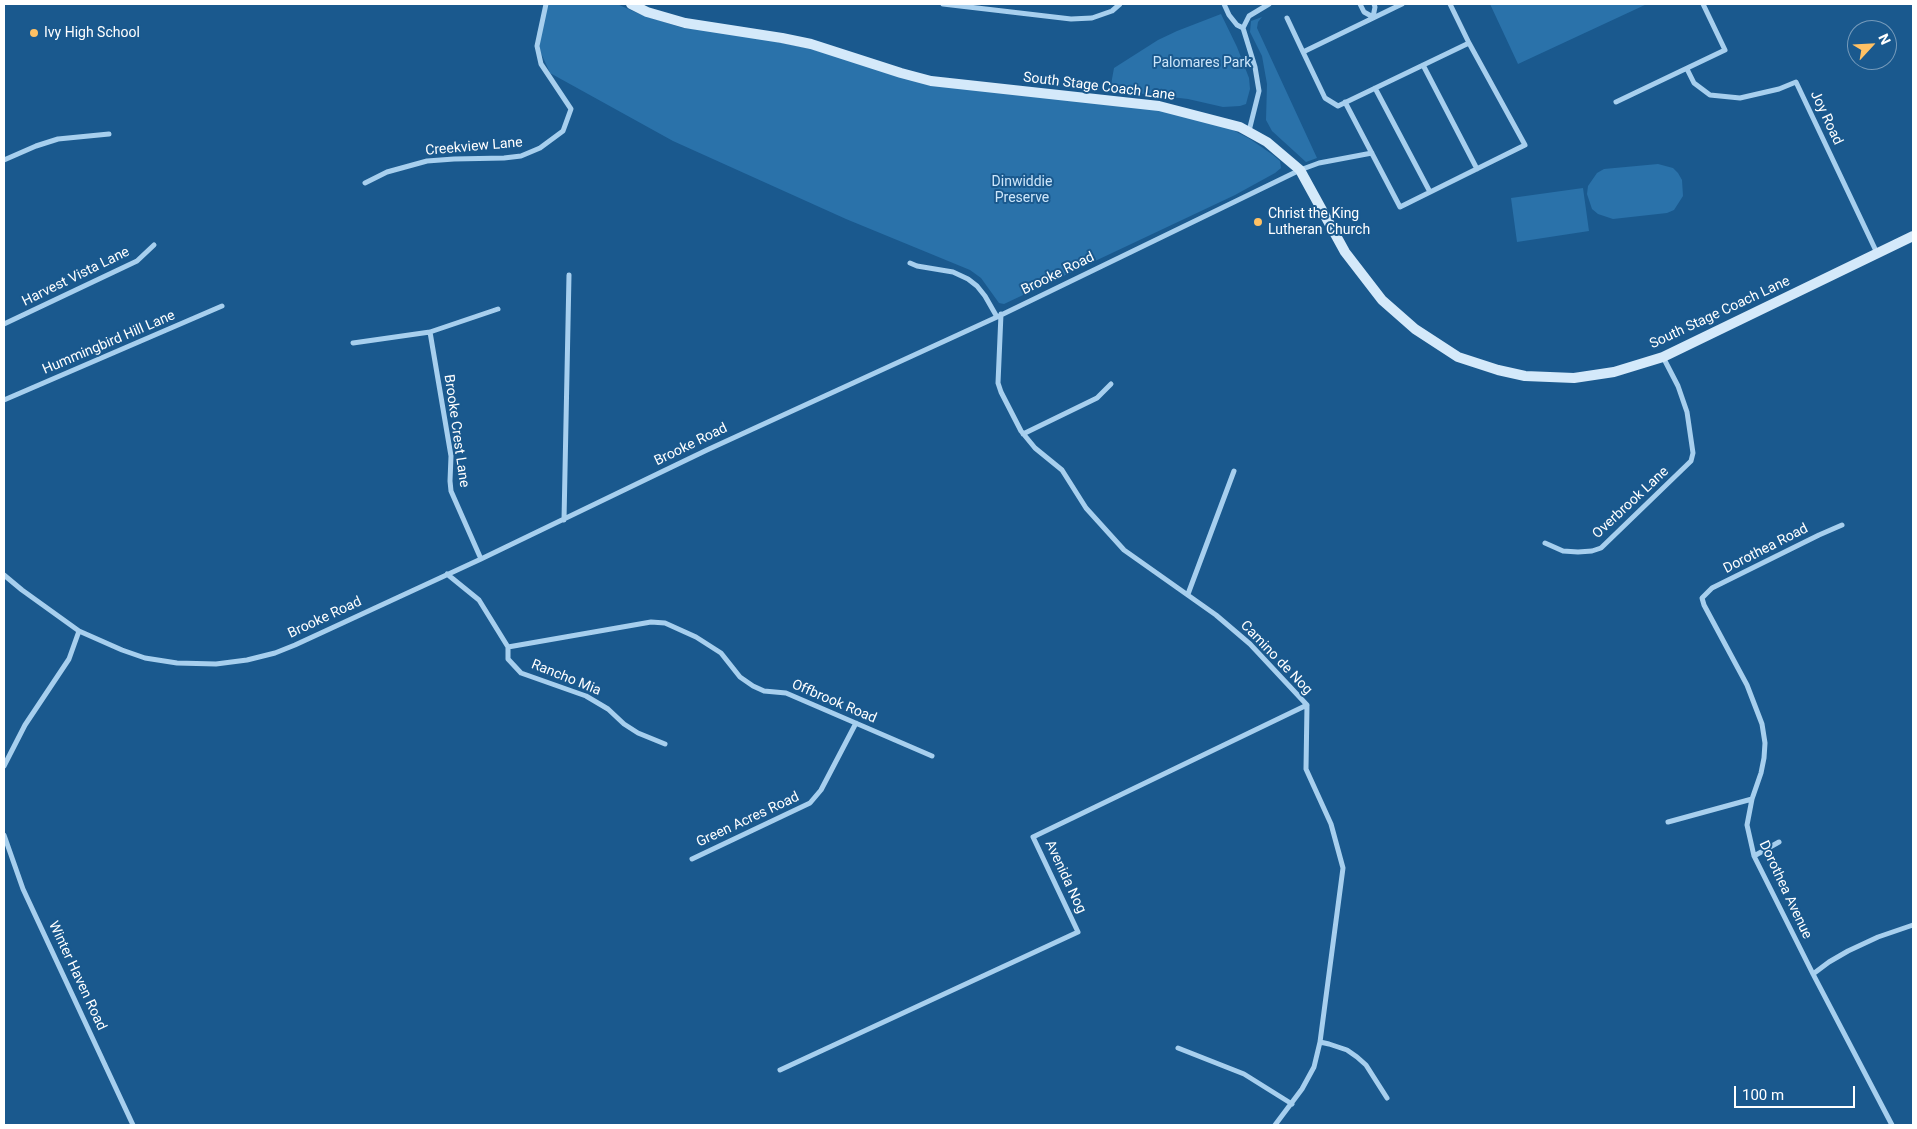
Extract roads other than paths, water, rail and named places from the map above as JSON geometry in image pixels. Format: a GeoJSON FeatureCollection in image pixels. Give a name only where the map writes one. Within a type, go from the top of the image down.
{"type":"FeatureCollection","features":[{"type":"Feature","properties":{"kind":"main road","name":"South Stage Coach Lane"},"geometry":{"type":"LineString","coordinates":[[631,4],[647,12],[685,24],[801,42],[931,81],[1159,106],[1249,131],[1267,142],[1300,170],[1345,252],[1382,300],[1415,330],[1458,357],[1498,370],[1525,376],[1557,379],[1574,378],[1614,372],[1663,357],[1913,236]]}},
{"type":"Feature","properties":{"kind":"street","name":"Creekview Lane"},"geometry":{"type":"LineString","coordinates":[[365,183],[387,172],[428,161],[521,156],[540,148],[563,131],[571,109],[541,64],[537,46],[546,4]]}},
{"type":"Feature","properties":{"kind":"street"},"geometry":{"type":"LineString","coordinates":[[943,4],[1071,19],[1092,18],[1112,11],[1120,4]]}},
{"type":"Feature","properties":{"kind":"street"},"geometry":{"type":"LineString","coordinates":[[1224,4],[1229,15],[1243,28],[1256,67],[1259,91],[1249,131]]}},
{"type":"Feature","properties":{"kind":"street"},"geometry":{"type":"LineString","coordinates":[[1243,28],[1249,16],[1269,4]]}},
{"type":"Feature","properties":{"kind":"street"},"geometry":{"type":"LineString","coordinates":[[1360,4],[1364,12],[1373,17]]}},
{"type":"Feature","properties":{"kind":"street"},"geometry":{"type":"LineString","coordinates":[[1373,17],[1374,4]]}},
{"type":"Feature","properties":{"kind":"street"},"geometry":{"type":"LineString","coordinates":[[1303,52],[1402,4]]}},
{"type":"Feature","properties":{"kind":"street"},"geometry":{"type":"LineString","coordinates":[[1345,102],[1400,207],[1525,145],[1468,43],[1450,4]]}},
{"type":"Feature","properties":{"kind":"street"},"geometry":{"type":"LineString","coordinates":[[1616,102],[1725,50],[1703,4]]}},
{"type":"Feature","properties":{"kind":"street"},"geometry":{"type":"LineString","coordinates":[[1287,18],[1325,98],[1338,106],[1468,43]]}},
{"type":"Feature","properties":{"kind":"street"},"geometry":{"type":"LineString","coordinates":[[1423,65],[1476,169]]}},
{"type":"Feature","properties":{"kind":"street","name":"Joy Road"},"geometry":{"type":"LineString","coordinates":[[1686,68],[1694,83],[1710,95],[1740,98],[1780,89],[1796,82],[1877,254]]}},
{"type":"Feature","properties":{"kind":"street"},"geometry":{"type":"LineString","coordinates":[[1375,88],[1430,192]]}},
{"type":"Feature","properties":{"kind":"street"},"geometry":{"type":"LineString","coordinates":[[4,160],[58,139],[109,134]]}},
{"type":"Feature","properties":{"kind":"street","name":"Brooke Road"},"geometry":{"type":"LineString","coordinates":[[79,631],[145,658],[177,663],[216,664],[247,660],[296,645],[564,520],[707,450],[999,316],[1300,170],[1319,163],[1372,154]]}},
{"type":"Feature","properties":{"kind":"street","name":"Harvest Vista Lane"},"geometry":{"type":"LineString","coordinates":[[4,324],[137,261],[154,245]]}},
{"type":"Feature","properties":{"kind":"street"},"geometry":{"type":"LineString","coordinates":[[910,263],[917,266],[953,272],[968,279],[986,296],[999,316]]}},
{"type":"Feature","properties":{"kind":"street"},"geometry":{"type":"LineString","coordinates":[[564,520],[569,275]]}},
{"type":"Feature","properties":{"kind":"street","name":"Hummingbird Hill Lane"},"geometry":{"type":"LineString","coordinates":[[4,400],[222,306]]}},
{"type":"Feature","properties":{"kind":"street"},"geometry":{"type":"LineString","coordinates":[[353,343],[430,332],[498,309]]}},
{"type":"Feature","properties":{"kind":"street","name":"Camino de Nog"},"geometry":{"type":"LineString","coordinates":[[999,316],[998,383],[1023,434],[1035,448],[1062,470],[1086,508],[1124,550],[1216,615],[1250,644],[1307,705],[1306,769],[1331,824],[1343,868],[1320,1042],[1314,1067],[1292,1104],[1275,1125]]}},
{"type":"Feature","properties":{"kind":"street","name":"Brooke Crest Lane"},"geometry":{"type":"LineString","coordinates":[[430,332],[451,456],[451,491],[481,558]]}},
{"type":"Feature","properties":{"kind":"street","name":"Overbrook Lane"},"geometry":{"type":"LineString","coordinates":[[1545,543],[1563,551],[1592,551],[1601,548],[1691,461],[1693,453],[1687,412],[1678,386],[1663,357]]}},
{"type":"Feature","properties":{"kind":"street"},"geometry":{"type":"LineString","coordinates":[[1023,434],[1097,398],[1111,384]]}},
{"type":"Feature","properties":{"kind":"street"},"geometry":{"type":"LineString","coordinates":[[1188,594],[1234,470]]}},
{"type":"Feature","properties":{"kind":"street","name":"Dorothea Road"},"geometry":{"type":"LineString","coordinates":[[1702,598],[1712,588],[1842,525]]}},
{"type":"Feature","properties":{"kind":"street","name":"Rancho Mia"},"geometry":{"type":"LineString","coordinates":[[447,574],[479,600],[491,616],[508,647],[508,659],[521,673],[586,696],[608,709],[624,724],[638,733],[664,744]]}},
{"type":"Feature","properties":{"kind":"street"},"geometry":{"type":"LineString","coordinates":[[4,575],[79,631],[69,659],[25,725],[4,766]]}},
{"type":"Feature","properties":{"kind":"street","name":"Dorothea Avenue"},"geometry":{"type":"LineString","coordinates":[[1702,598],[1747,685],[1762,724],[1765,743],[1764,758],[1752,799],[1747,825],[1754,856],[1892,1125]]}},
{"type":"Feature","properties":{"kind":"street","name":"Offbrook Road"},"geometry":{"type":"LineString","coordinates":[[508,647],[651,622],[665,623],[696,637],[721,654],[740,677],[753,686],[764,691],[786,692],[932,756]]}},
{"type":"Feature","properties":{"kind":"street","name":"Avenida Nog"},"geometry":{"type":"LineString","coordinates":[[780,1070],[1078,932],[1034,837],[1307,705]]}},
{"type":"Feature","properties":{"kind":"street","name":"Green Acres Road"},"geometry":{"type":"LineString","coordinates":[[692,859],[810,803],[822,790],[856,722]]}},
{"type":"Feature","properties":{"kind":"street"},"geometry":{"type":"LineString","coordinates":[[1668,822],[1752,799]]}},
{"type":"Feature","properties":{"kind":"street","name":"Winter Haven Road"},"geometry":{"type":"LineString","coordinates":[[4,835],[23,889],[133,1125]]}},
{"type":"Feature","properties":{"kind":"street"},"geometry":{"type":"LineString","coordinates":[[1754,856],[1779,842]]}},
{"type":"Feature","properties":{"kind":"street"},"geometry":{"type":"LineString","coordinates":[[1813,974],[1848,951],[1878,937],[1913,925]]}},
{"type":"Feature","properties":{"kind":"street"},"geometry":{"type":"LineString","coordinates":[[1320,1042],[1346,1050],[1357,1057],[1366,1065],[1387,1098]]}},
{"type":"Feature","properties":{"kind":"street"},"geometry":{"type":"LineString","coordinates":[[1178,1048],[1244,1074],[1292,1104]]}},
{"type":"Feature","properties":{"kind":"place","name":"Ivy High School"},"geometry":{"type":"Point","coordinates":[34,33]}},
{"type":"Feature","properties":{"kind":"place","name":"Christ the King Lutheran Church"},"geometry":{"type":"Point","coordinates":[1258,222]}},
{"type":"Feature","properties":{"kind":"park label","name":"Palomares Park"},"geometry":{"type":"Point","coordinates":[1202,63]}},
{"type":"Feature","properties":{"kind":"park label","name":"Dinwiddie Preserve"},"geometry":{"type":"Point","coordinates":[1022,190]}}]}
